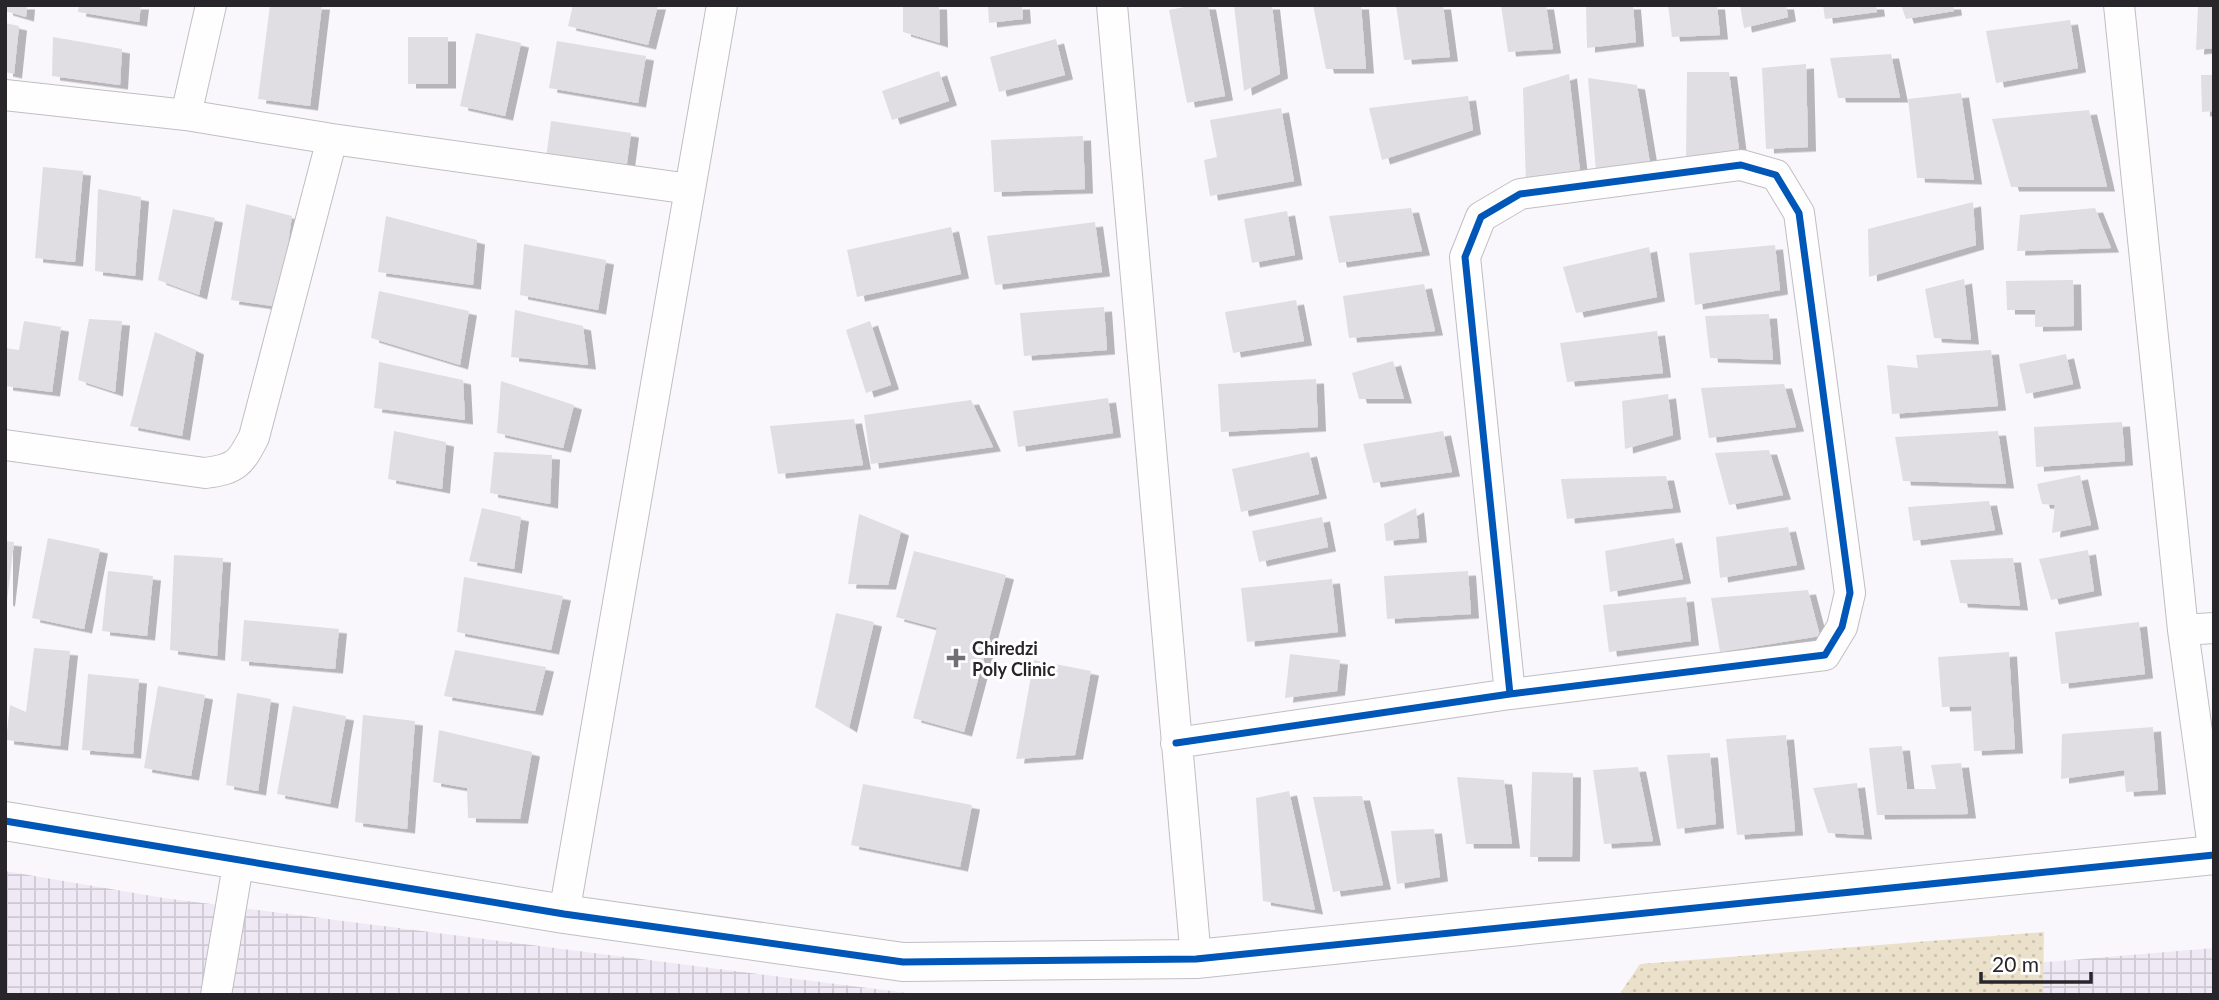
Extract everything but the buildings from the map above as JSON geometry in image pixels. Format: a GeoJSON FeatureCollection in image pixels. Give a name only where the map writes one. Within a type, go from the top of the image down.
{"type":"FeatureCollection","features":[{"type":"Feature","properties":{"kind":"street"},"geometry":{"type":"LineString","coordinates":[[186,115],[211,5]]}},
{"type":"Feature","properties":{"kind":"street"},"geometry":{"type":"LineString","coordinates":[[564,914],[722,5]]}},
{"type":"Feature","properties":{"kind":"street"},"geometry":{"type":"LineString","coordinates":[[1112,5],[1196,959]]}},
{"type":"Feature","properties":{"kind":"street"},"geometry":{"type":"LineString","coordinates":[[5,821],[564,914],[904,962],[1196,959],[2214,855],[2183,630],[2119,5]]}},
{"type":"Feature","properties":{"kind":"street"},"geometry":{"type":"LineString","coordinates":[[5,95],[186,115],[331,139],[690,188]]}},
{"type":"Feature","properties":{"kind":"street"},"geometry":{"type":"LineString","coordinates":[[5,444],[205,473],[223,470],[242,460],[254,437],[331,139]]}},
{"type":"Feature","properties":{"kind":"street"},"geometry":{"type":"LineString","coordinates":[[1176,743],[1510,694],[1825,655],[1842,626],[1850,593],[1799,213],[1776,175],[1741,165],[1520,194],[1481,217],[1465,257],[1510,694]]}},
{"type":"Feature","properties":{"kind":"street"},"geometry":{"type":"LineString","coordinates":[[2183,630],[2214,628]]}},
{"type":"Feature","properties":{"kind":"street"},"geometry":{"type":"LineString","coordinates":[[216,995],[239,859]]}},
{"type":"Feature","properties":{"kind":"shaded area"},"geometry":{"type":"Polygon","coordinates":[[[5,871],[164,898],[923,995],[5,995],[5,871]]]}},
{"type":"Feature","properties":{"kind":"shaded area"},"geometry":{"type":"Polygon","coordinates":[[[2044,932],[2043,995],[1619,995],[1640,964],[2044,932]]]}},
{"type":"Feature","properties":{"kind":"shaded area"},"geometry":{"type":"Polygon","coordinates":[[[2214,948],[2214,995],[1653,995],[2214,948]]]}},
{"type":"Feature","properties":{"kind":"cycle path"},"geometry":{"type":"LineString","coordinates":[[1176,743],[1510,694],[1825,655],[1842,627],[1850,593],[1799,213],[1776,175],[1741,165],[1520,194],[1481,217],[1465,257],[1510,694]]}},
{"type":"Feature","properties":{"kind":"cycle path"},"geometry":{"type":"LineString","coordinates":[[5,821],[564,914],[903,962],[1196,959],[2214,855]]}},
{"type":"Feature","properties":{"kind":"place","name":"Chiredzi Poly Clinic"},"geometry":{"type":"Point","coordinates":[956,658]}}]}
